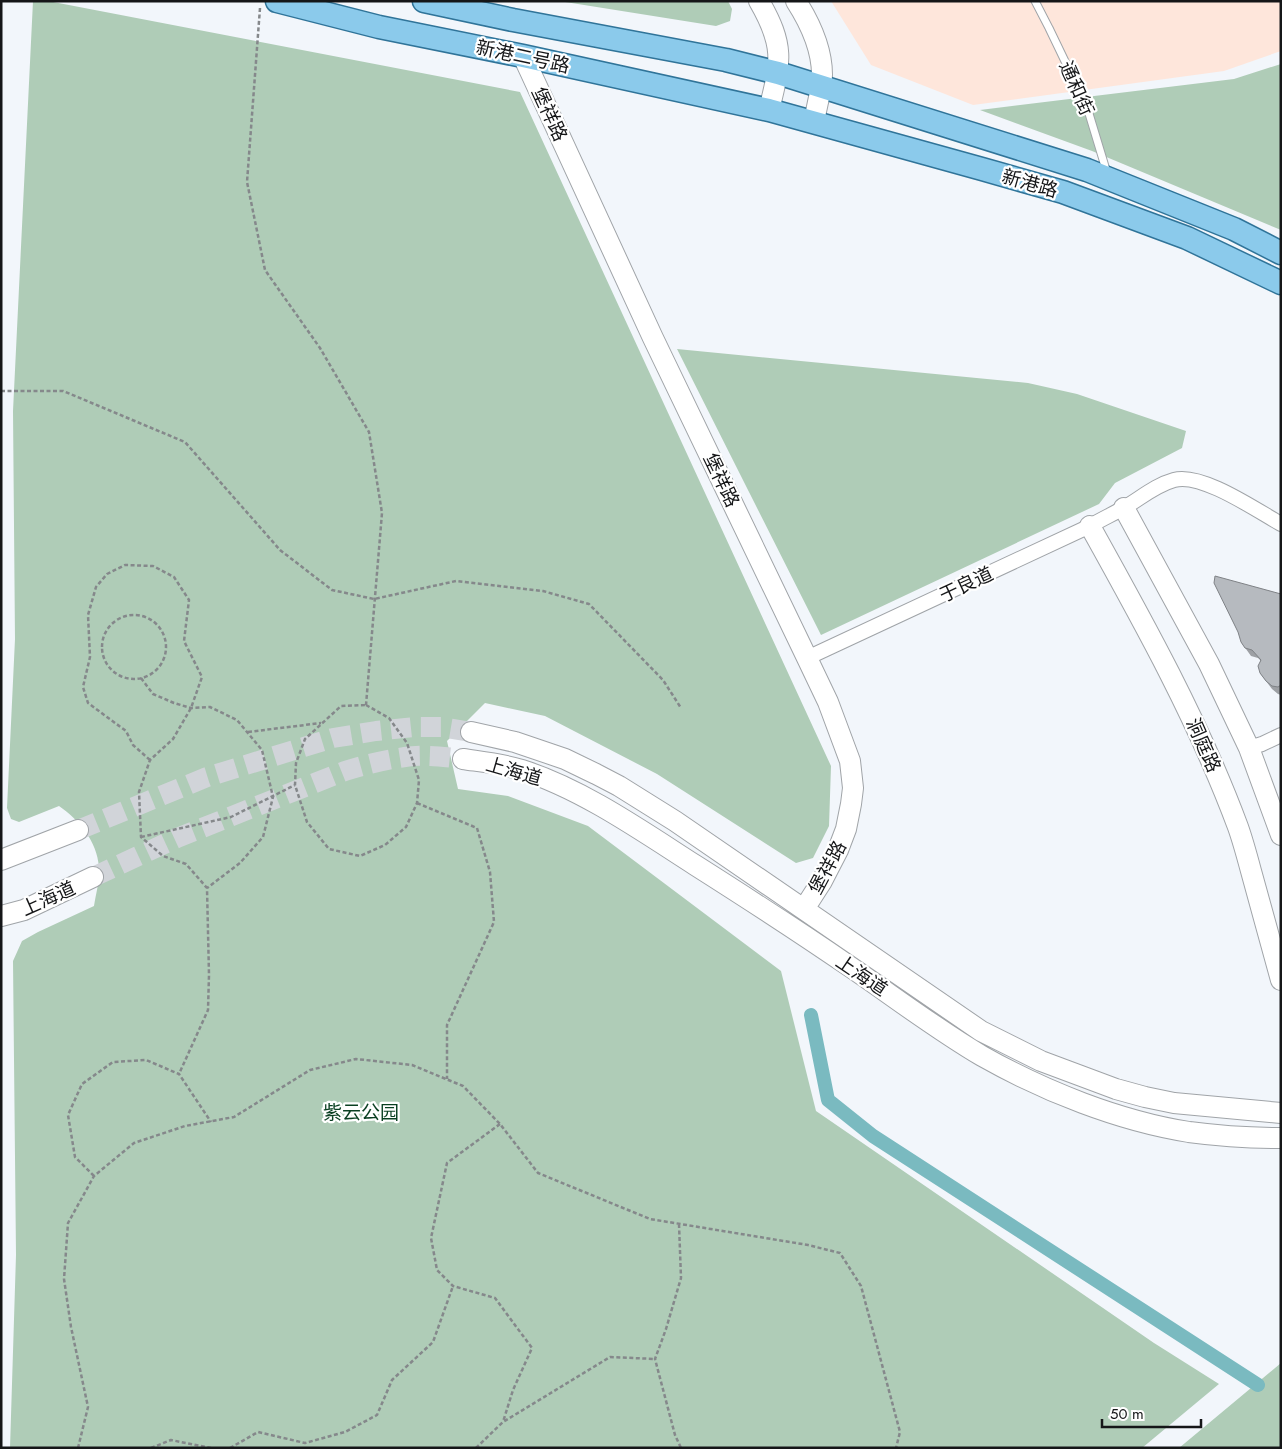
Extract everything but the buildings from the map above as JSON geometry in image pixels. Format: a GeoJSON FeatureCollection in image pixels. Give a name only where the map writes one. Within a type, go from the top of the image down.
{"type":"FeatureCollection","features":[{"type":"Feature","properties":{"kind":"main road","name":"新港二号路"},"geometry":{"type":"LineString","coordinates":[[277,1],[379,27],[523,56],[769,110]]}},
{"type":"Feature","properties":{"kind":"main road","name":"新港二号路"},"geometry":{"type":"LineString","coordinates":[[424,1],[513,20],[726,60],[778,73],[821,87]]}},
{"type":"Feature","properties":{"kind":"main road","name":"新港路"},"geometry":{"type":"LineString","coordinates":[[821,87],[1087,170],[1234,229],[1281,253]]}},
{"type":"Feature","properties":{"kind":"main road","name":"新港路"},"geometry":{"type":"LineString","coordinates":[[769,110],[1063,192],[1187,238],[1281,283]]}},
{"type":"Feature","properties":{"kind":"street"},"geometry":{"type":"LineString","coordinates":[[759,1],[774,30],[779,47],[778,73],[769,110]]}},
{"type":"Feature","properties":{"kind":"street"},"geometry":{"type":"LineString","coordinates":[[796,1],[807,19],[821,60],[821,87],[814,122]]}},
{"type":"Feature","properties":{"kind":"street","name":"堡祥路"},"geometry":{"type":"LineString","coordinates":[[523,56],[653,338],[828,702],[850,761],[853,788],[852,804],[846,829],[838,850],[822,881],[804,909]]}},
{"type":"Feature","properties":{"kind":"street","name":"于良道"},"geometry":{"type":"LineString","coordinates":[[807,658],[1090,526],[1156,488],[1174,480],[1188,478],[1223,491],[1281,524]]}},
{"type":"Feature","properties":{"kind":"street","name":"洞庭路"},"geometry":{"type":"LineString","coordinates":[[1124,508],[1209,664],[1249,748],[1281,835]]}},
{"type":"Feature","properties":{"kind":"street","name":"洞庭路"},"geometry":{"type":"LineString","coordinates":[[1090,526],[1166,665],[1218,777],[1239,829],[1281,980]]}},
{"type":"Feature","properties":{"kind":"street","name":"上海道"},"geometry":{"type":"LineString","coordinates":[[471,732],[515,742],[565,759],[596,774],[675,821],[981,1031],[1041,1061],[1106,1086],[1145,1097],[1191,1105],[1281,1112]]}},
{"type":"Feature","properties":{"kind":"street"},"geometry":{"type":"LineString","coordinates":[[1249,748],[1262,744],[1281,734]]}},
{"type":"Feature","properties":{"kind":"street","name":"上海道"},"geometry":{"type":"LineString","coordinates":[[463,759],[523,770],[605,808],[796,930],[954,1038],[982,1056],[1020,1076],[1078,1101],[1164,1127],[1190,1132],[1281,1138]]}},
{"type":"Feature","properties":{"kind":"street"},"geometry":{"type":"LineString","coordinates":[[1,860],[78,830]]}},
{"type":"Feature","properties":{"kind":"street","name":"上海道"},"geometry":{"type":"LineString","coordinates":[[1,916],[24,910],[93,877]]}},
{"type":"Feature","properties":{"kind":"lane","name":"通和街"},"geometry":{"type":"LineString","coordinates":[[1035,1],[1087,107],[1108,178]]}},
{"type":"Feature","properties":{"kind":"path"},"geometry":{"type":"LineString","coordinates":[[261,1],[247,182],[265,270],[320,348],[368,432],[382,513],[366,705]]}},
{"type":"Feature","properties":{"kind":"path"},"geometry":{"type":"LineString","coordinates":[[1,391],[63,392],[185,442],[280,550],[332,590],[374,599],[456,581],[543,591],[589,604],[663,680],[681,708]]}},
{"type":"Feature","properties":{"kind":"path"},"geometry":{"type":"LineString","coordinates":[[150,760],[133,745],[126,731],[88,703],[83,687],[90,657],[88,615],[96,587],[107,574],[124,565],[153,566],[174,577],[189,600],[184,641],[202,677],[191,708],[174,739],[150,760],[139,792],[141,837],[163,856],[186,864],[207,888],[208,1010],[179,1074]]}},
{"type":"Feature","properties":{"kind":"path"},"geometry":{"type":"LineString","coordinates":[[134,614],[154,621],[161,629],[165,638],[166,648],[162,663],[151,674],[141,678],[130,679],[120,676],[111,670],[105,661],[102,650],[102,640],[114,622],[124,616],[134,614]]}},
{"type":"Feature","properties":{"kind":"path"},"geometry":{"type":"LineString","coordinates":[[141,678],[153,694],[191,708],[210,707],[237,720],[262,750],[273,797],[263,837],[240,863],[207,888]]}},
{"type":"Feature","properties":{"kind":"path"},"geometry":{"type":"LineString","coordinates":[[366,705],[389,718],[407,743],[419,780],[417,803],[406,827],[385,845],[360,856],[329,849],[307,822],[295,785],[296,763],[304,739],[340,706],[366,705]]}},
{"type":"Feature","properties":{"kind":"path"},"geometry":{"type":"LineString","coordinates":[[248,732],[323,722]]}},
{"type":"Feature","properties":{"kind":"path"},"geometry":{"type":"LineString","coordinates":[[141,837],[231,817],[295,785]]}},
{"type":"Feature","properties":{"kind":"path"},"geometry":{"type":"LineString","coordinates":[[417,803],[477,828],[490,872],[494,922],[447,1025],[447,1079]]}},
{"type":"Feature","properties":{"kind":"path"},"geometry":{"type":"LineString","coordinates":[[78,1448],[88,1407],[71,1327],[64,1279],[68,1223],[94,1176],[134,1143],[185,1126],[234,1118],[310,1070],[356,1059],[412,1065],[463,1086],[500,1124],[538,1173],[650,1219],[808,1245],[840,1254],[861,1286],[900,1432],[896,1448]]}},
{"type":"Feature","properties":{"kind":"path"},"geometry":{"type":"LineString","coordinates":[[94,1176],[75,1157],[68,1115],[82,1084],[113,1062],[146,1060],[179,1074],[211,1122]]}},
{"type":"Feature","properties":{"kind":"path"},"geometry":{"type":"LineString","coordinates":[[500,1124],[447,1163],[431,1238],[437,1270],[452,1286],[495,1298],[532,1348],[513,1390],[503,1422]]}},
{"type":"Feature","properties":{"kind":"path"},"geometry":{"type":"LineString","coordinates":[[679,1224],[681,1278],[655,1359],[675,1436],[681,1448]]}},
{"type":"Feature","properties":{"kind":"path"},"geometry":{"type":"LineString","coordinates":[[230,1448],[258,1432],[305,1443],[345,1432],[377,1415],[392,1380],[433,1342],[452,1286]]}},
{"type":"Feature","properties":{"kind":"path"},"geometry":{"type":"LineString","coordinates":[[476,1448],[503,1422],[610,1357],[655,1359]]}},
{"type":"Feature","properties":{"kind":"path"},"geometry":{"type":"LineString","coordinates":[[150,1448],[171,1440],[211,1448]]}},
{"type":"Feature","properties":{"kind":"path"},"geometry":{"type":"LineString","coordinates":[[304,1448],[305,1443]]}},
{"type":"Feature","properties":{"kind":"shaded area"},"geometry":{"type":"Polygon","coordinates":[[[831,1],[1281,1],[1281,51],[1224,71],[973,105],[871,65],[831,1]]]}},
{"type":"Feature","properties":{"kind":"green space","name":"紫云公园"},"geometry":{"type":"Polygon","coordinates":[[[33,1],[48,1],[520,92],[831,766],[829,826],[813,858],[796,863],[657,774],[545,716],[485,703],[447,741],[458,789],[508,796],[588,826],[781,971],[816,1111],[1154,1343],[1219,1384],[1142,1448],[10,1448],[16,1255],[13,961],[22,941],[94,906],[99,872],[98,857],[91,840],[80,825],[59,806],[19,822],[11,819],[7,808],[15,639],[13,411],[33,1]]]}},
{"type":"Feature","properties":{"kind":"green space"},"geometry":{"type":"Polygon","coordinates":[[[559,1],[728,1],[732,9],[730,21],[716,26],[559,1]]]}},
{"type":"Feature","properties":{"kind":"green space"},"geometry":{"type":"Polygon","coordinates":[[[1281,64],[1281,230],[1092,151],[980,110],[1234,79],[1281,64]]]}},
{"type":"Feature","properties":{"kind":"green space"},"geometry":{"type":"Polygon","coordinates":[[[677,349],[1028,383],[1077,394],[1186,431],[1182,448],[1115,483],[1099,504],[821,635],[677,349]]]}},
{"type":"Feature","properties":{"kind":"green space"},"geometry":{"type":"Polygon","coordinates":[[[1281,1363],[1281,1448],[1179,1448],[1281,1363]]]}},
{"type":"Feature","properties":{"kind":"waterway"},"geometry":{"type":"LineString","coordinates":[[811,1015],[828,1100],[873,1136],[1258,1385]]}},
{"type":"Feature","properties":{"kind":"tunnel"},"geometry":{"type":"LineString","coordinates":[[78,830],[207,777],[333,738],[414,727],[441,727],[471,732]]}},
{"type":"Feature","properties":{"kind":"tunnel"},"geometry":{"type":"LineString","coordinates":[[93,877],[177,838],[345,771],[382,761],[412,756],[463,759]]}}]}
